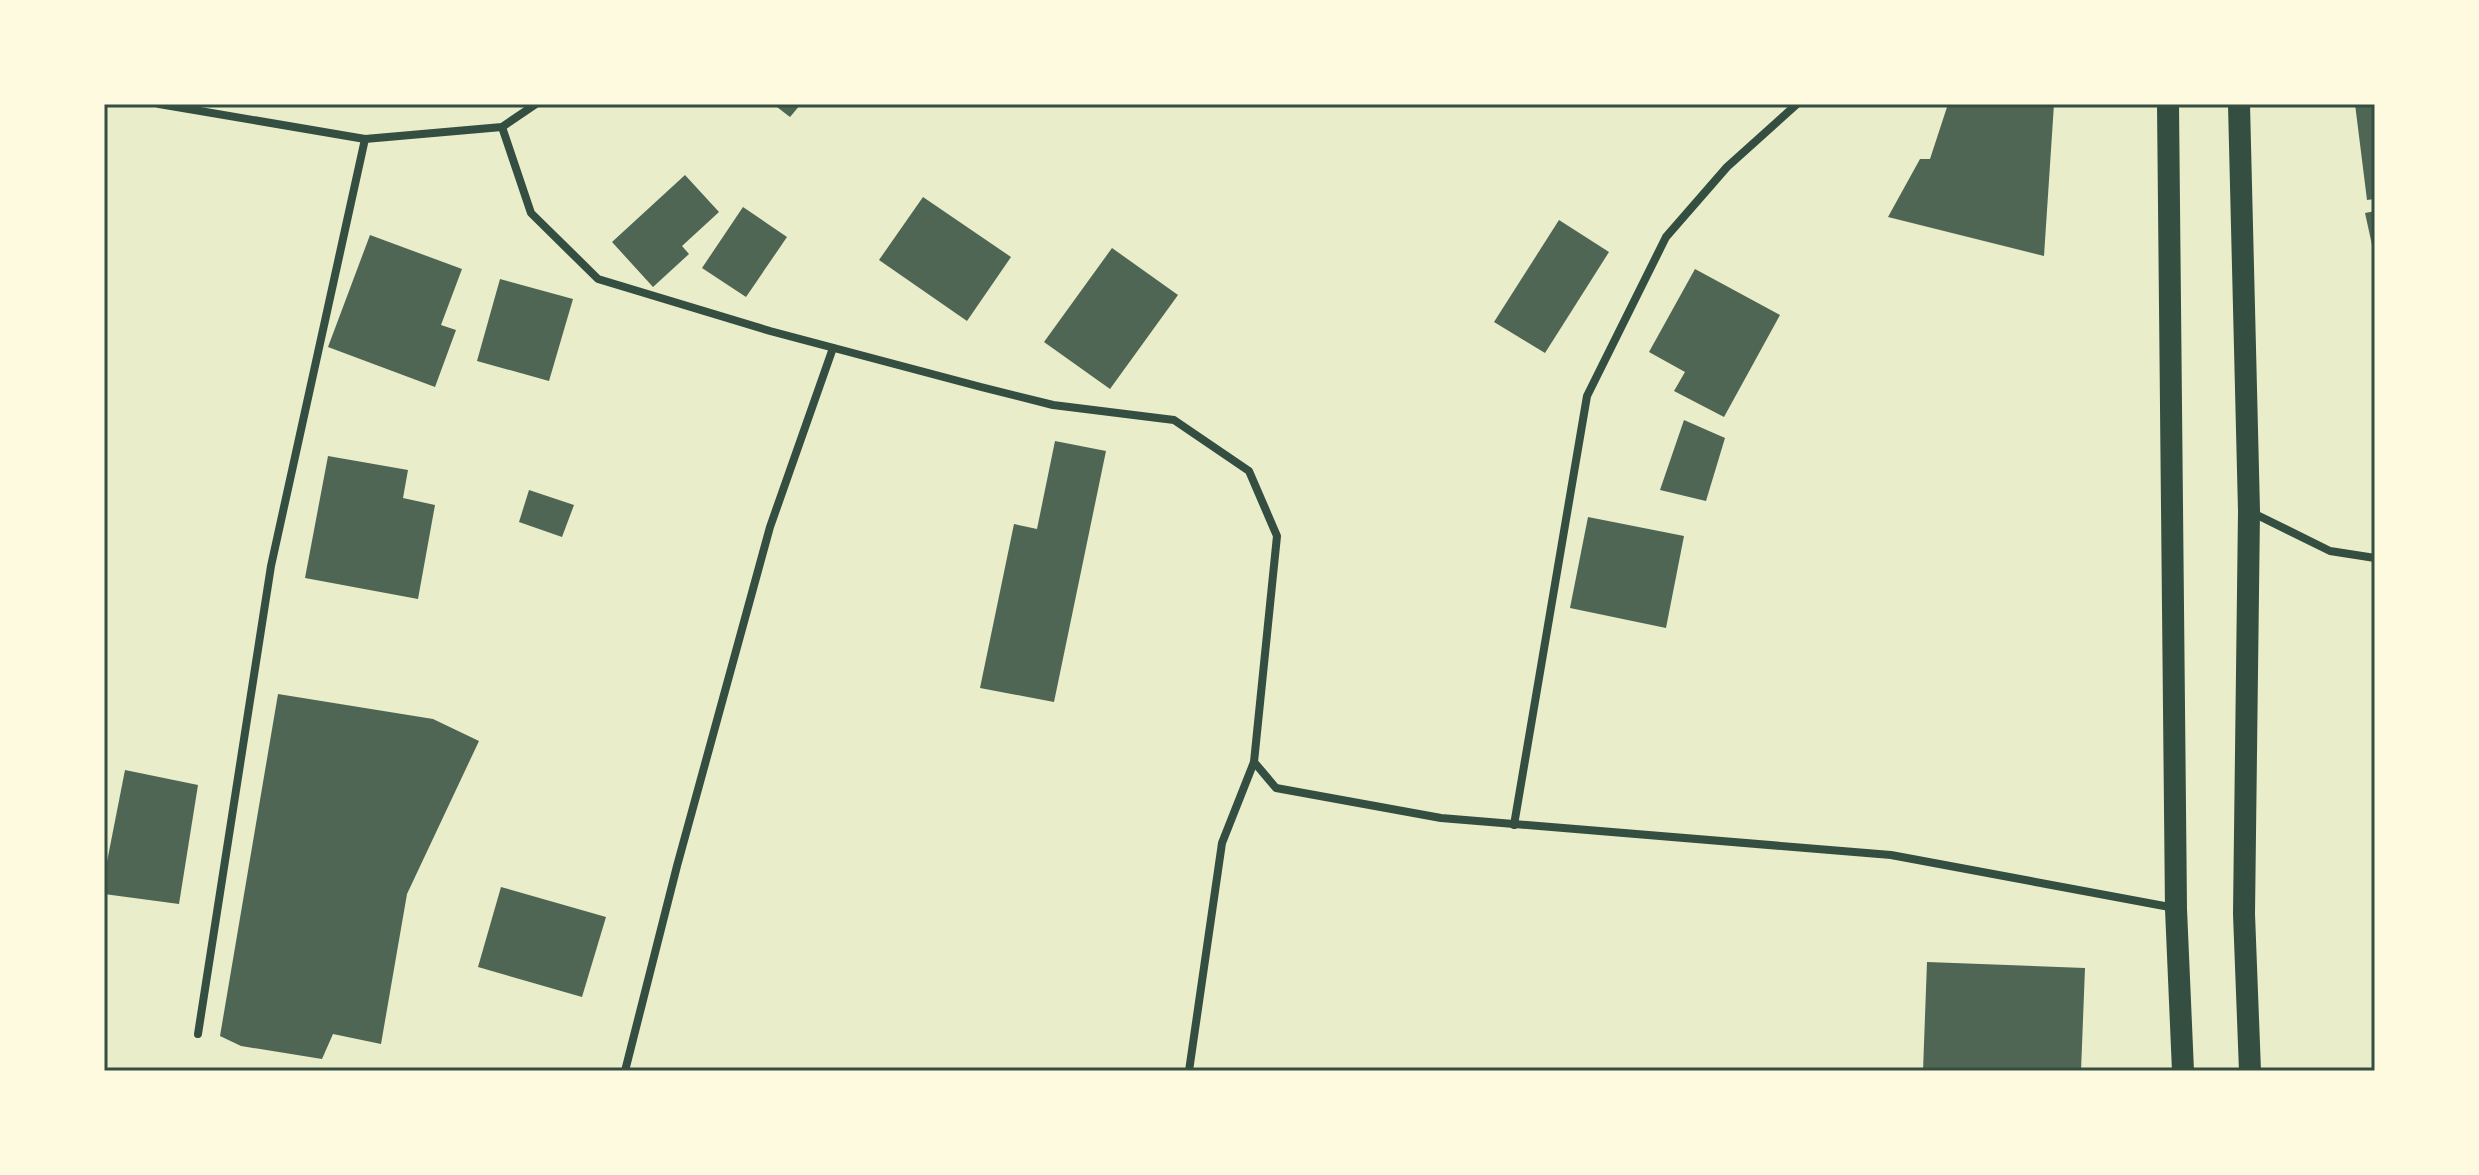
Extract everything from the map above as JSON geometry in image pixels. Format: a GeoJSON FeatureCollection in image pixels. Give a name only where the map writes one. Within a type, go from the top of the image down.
{"type":"FeatureCollection","features":[{"type":"Feature","properties":{"kind":"highway"},"geometry":{"type":"LineString","coordinates":[[2168,104],[2176,909],[2183,1071]]}},
{"type":"Feature","properties":{"kind":"highway"},"geometry":{"type":"LineString","coordinates":[[2239,104],[2249,511],[2244,914],[2250,1071]]}},
{"type":"Feature","properties":{"kind":"street"},"geometry":{"type":"LineString","coordinates":[[159,104],[365,139],[502,127],[536,104]]}},
{"type":"Feature","properties":{"kind":"street"},"geometry":{"type":"LineString","coordinates":[[1514,825],[1587,396],[1666,237],[1727,167],[1797,104]]}},
{"type":"Feature","properties":{"kind":"street"},"geometry":{"type":"LineString","coordinates":[[502,127],[531,213],[598,279],[833,348],[1053,405],[1174,420],[1249,471],[1277,536],[1254,762],[1222,843],[1189,1071]]}},
{"type":"Feature","properties":{"kind":"street"},"geometry":{"type":"LineString","coordinates":[[198,1034],[271,566],[365,139]]}},
{"type":"Feature","properties":{"kind":"street"},"geometry":{"type":"LineString","coordinates":[[625,1071],[757,571],[833,348]]}},
{"type":"Feature","properties":{"kind":"street"},"geometry":{"type":"LineString","coordinates":[[2249,511],[2330,551],[2375,558]]}},
{"type":"Feature","properties":{"kind":"street"},"geometry":{"type":"LineString","coordinates":[[1254,762],[1276,788],[1441,818],[1891,855],[2176,909]]}},
{"type":"Feature","properties":{"kind":"building"},"geometry":{"type":"Polygon","coordinates":[[[773,104],[801,104],[790,117],[773,104]]]}},
{"type":"Feature","properties":{"kind":"building"},"geometry":{"type":"Polygon","coordinates":[[[1948,104],[2054,104],[2044,256],[1888,217],[1920,159],[1930,159],[1948,104]]]}},
{"type":"Feature","properties":{"kind":"building"},"geometry":{"type":"Polygon","coordinates":[[[2355,104],[2375,104],[2375,199],[2367,200],[2355,104]]]}},
{"type":"Feature","properties":{"kind":"building"},"geometry":{"type":"Polygon","coordinates":[[[685,175],[719,212],[682,246],[689,254],[653,287],[612,242],[685,175]]]}},
{"type":"Feature","properties":{"kind":"building"},"geometry":{"type":"Polygon","coordinates":[[[923,197],[1011,257],[967,321],[879,260],[923,197]]]}},
{"type":"Feature","properties":{"kind":"building"},"geometry":{"type":"Polygon","coordinates":[[[743,207],[787,237],[746,297],[702,268],[743,207]]]}},
{"type":"Feature","properties":{"kind":"building"},"geometry":{"type":"Polygon","coordinates":[[[2375,211],[2375,254],[2374,254],[2365,213],[2375,211]]]}},
{"type":"Feature","properties":{"kind":"building"},"geometry":{"type":"Polygon","coordinates":[[[1559,220],[1609,252],[1545,353],[1494,322],[1559,220]]]}},
{"type":"Feature","properties":{"kind":"building"},"geometry":{"type":"Polygon","coordinates":[[[370,235],[462,269],[441,325],[456,330],[435,387],[328,347],[370,235]]]}},
{"type":"Feature","properties":{"kind":"building"},"geometry":{"type":"Polygon","coordinates":[[[1112,248],[1178,295],[1110,389],[1044,342],[1112,248]]]}},
{"type":"Feature","properties":{"kind":"building"},"geometry":{"type":"Polygon","coordinates":[[[1695,269],[1780,315],[1724,417],[1674,391],[1685,372],[1649,352],[1695,269]]]}},
{"type":"Feature","properties":{"kind":"building"},"geometry":{"type":"Polygon","coordinates":[[[500,279],[573,299],[549,381],[477,361],[500,279]]]}},
{"type":"Feature","properties":{"kind":"building"},"geometry":{"type":"Polygon","coordinates":[[[1684,420],[1725,438],[1706,501],[1660,490],[1684,420]]]}},
{"type":"Feature","properties":{"kind":"building"},"geometry":{"type":"Polygon","coordinates":[[[1055,441],[1106,451],[1054,702],[980,688],[1014,524],[1037,529],[1055,441]]]}},
{"type":"Feature","properties":{"kind":"building"},"geometry":{"type":"Polygon","coordinates":[[[328,456],[408,470],[403,498],[435,505],[418,599],[305,578],[328,456]]]}},
{"type":"Feature","properties":{"kind":"building"},"geometry":{"type":"Polygon","coordinates":[[[529,490],[574,505],[562,537],[519,522],[529,490]]]}},
{"type":"Feature","properties":{"kind":"building"},"geometry":{"type":"Polygon","coordinates":[[[1588,517],[1684,536],[1666,628],[1570,608],[1588,517]]]}},
{"type":"Feature","properties":{"kind":"building"},"geometry":{"type":"Polygon","coordinates":[[[278,694],[433,719],[479,741],[407,894],[381,1044],[333,1034],[322,1059],[241,1046],[220,1036],[278,694]]]}},
{"type":"Feature","properties":{"kind":"building"},"geometry":{"type":"Polygon","coordinates":[[[125,770],[198,785],[179,904],[104,894],[104,877],[125,770]]]}},
{"type":"Feature","properties":{"kind":"building"},"geometry":{"type":"Polygon","coordinates":[[[501,887],[606,917],[582,997],[478,967],[501,887]]]}},
{"type":"Feature","properties":{"kind":"building"},"geometry":{"type":"Polygon","coordinates":[[[1927,962],[2085,968],[2081,1071],[1923,1071],[1927,962]]]}}]}
